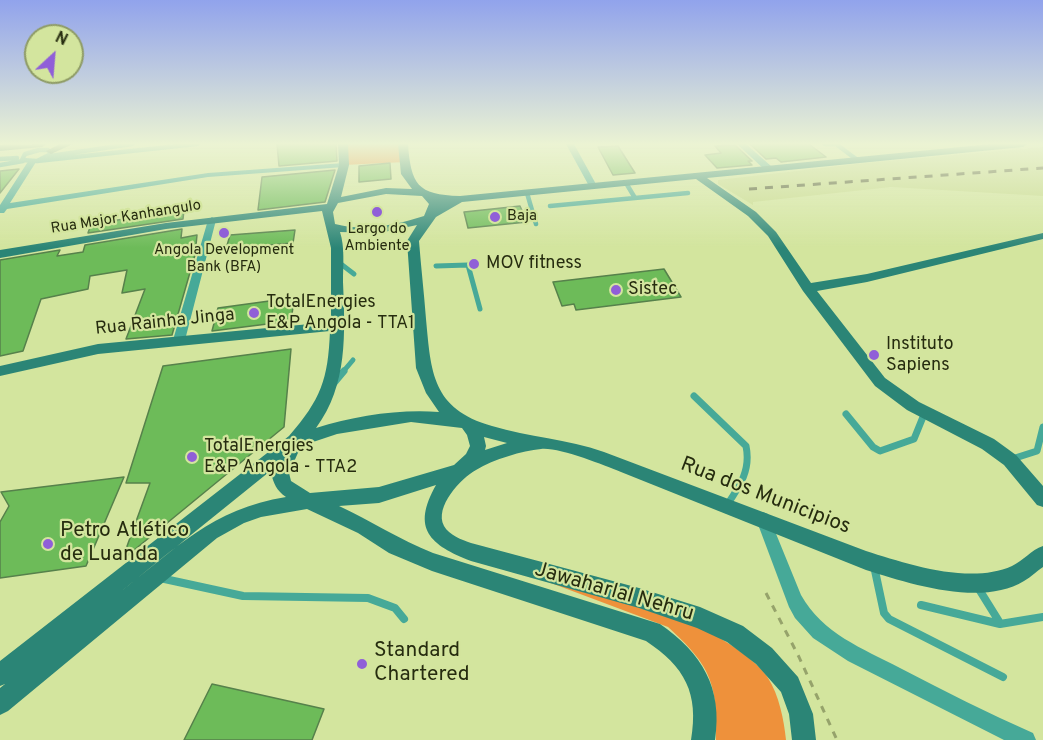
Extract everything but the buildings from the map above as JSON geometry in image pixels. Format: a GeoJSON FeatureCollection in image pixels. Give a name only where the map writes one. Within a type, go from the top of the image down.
{"type":"FeatureCollection","features":[{"type":"Feature","properties":{"kind":"main road"},"geometry":{"type":"LineString","coordinates":[[0,675],[295,441],[315,418],[329,390],[334,369],[335,234],[326,217],[339,179]]}},
{"type":"Feature","properties":{"kind":"main road"},"geometry":{"type":"LineString","coordinates":[[409,179],[435,204],[413,241],[423,368],[427,384],[436,400],[467,423]]}},
{"type":"Feature","properties":{"kind":"main road"},"geometry":{"type":"LineString","coordinates":[[330,226],[345,231],[403,226],[428,218],[442,207],[460,199],[673,179]]}},
{"type":"Feature","properties":{"kind":"main road"},"geometry":{"type":"LineString","coordinates":[[703,179],[752,214],[772,234],[808,288],[880,382],[895,395],[988,444],[1010,460],[1043,499]]}},
{"type":"Feature","properties":{"kind":"main road","name":"Rua Major Kanhangulo"},"geometry":{"type":"LineString","coordinates":[[0,254],[212,220],[331,204],[386,191],[425,193],[460,199]]}},
{"type":"Feature","properties":{"kind":"main road"},"geometry":{"type":"LineString","coordinates":[[808,288],[837,285],[998,244],[1043,236]]}},
{"type":"Feature","properties":{"kind":"main road","name":"Rua Rainha Jinga"},"geometry":{"type":"LineString","coordinates":[[0,371],[98,349],[336,326]]}},
{"type":"Feature","properties":{"kind":"main road"},"geometry":{"type":"LineString","coordinates":[[187,527],[240,474],[284,438],[313,407],[324,370],[327,341],[307,330]]}},
{"type":"Feature","properties":{"kind":"main road"},"geometry":{"type":"LineString","coordinates":[[295,441],[314,434],[383,419],[411,416],[467,423]]}},
{"type":"Feature","properties":{"kind":"main road","name":"Rua dos Municipios"},"geometry":{"type":"LineString","coordinates":[[467,423],[502,435],[579,451],[763,519],[873,563],[925,579],[993,582],[1016,575],[1035,565],[1043,555]]}},
{"type":"Feature","properties":{"kind":"main road","name":"Jawaharlal Nehru"},"geometry":{"type":"LineString","coordinates":[[467,423],[475,433],[478,447],[473,458],[450,480],[434,507],[432,521],[437,533],[444,541],[471,552],[639,598],[700,618],[735,634],[764,656],[790,685],[801,714],[804,740]]}},
{"type":"Feature","properties":{"kind":"main road","name":"Jawaharlal Nehru"},"geometry":{"type":"LineString","coordinates":[[295,441],[280,473],[284,486],[308,501],[365,527],[396,547],[432,562],[652,632],[669,642],[694,670],[702,686],[707,726],[703,740]]}},
{"type":"Feature","properties":{"kind":"main road"},"geometry":{"type":"LineString","coordinates":[[0,703],[132,593],[156,577],[210,532],[238,517],[261,509],[308,501],[379,495],[460,471],[501,452],[548,444]]}},
{"type":"Feature","properties":{"kind":"street"},"geometry":{"type":"LineString","coordinates":[[2,210],[18,179]]}},
{"type":"Feature","properties":{"kind":"street"},"geometry":{"type":"LineString","coordinates":[[2,210],[187,179]]}},
{"type":"Feature","properties":{"kind":"street"},"geometry":{"type":"LineString","coordinates":[[589,179],[593,186]]}},
{"type":"Feature","properties":{"kind":"street"},"geometry":{"type":"LineString","coordinates":[[0,197],[10,196]]}},
{"type":"Feature","properties":{"kind":"street"},"geometry":{"type":"LineString","coordinates":[[179,340],[212,220]]}},
{"type":"Feature","properties":{"kind":"street"},"geometry":{"type":"LineString","coordinates":[[763,519],[790,591],[802,614],[821,633],[848,651],[1026,740]]}},
{"type":"Feature","properties":{"kind":"lane"},"geometry":{"type":"LineString","coordinates":[[626,183],[635,198]]}},
{"type":"Feature","properties":{"kind":"lane"},"geometry":{"type":"LineString","coordinates":[[550,206],[688,192]]}},
{"type":"Feature","properties":{"kind":"lane"},"geometry":{"type":"LineString","coordinates":[[527,193],[536,224]]}},
{"type":"Feature","properties":{"kind":"lane"},"geometry":{"type":"LineString","coordinates":[[336,261],[354,274]]}},
{"type":"Feature","properties":{"kind":"lane"},"geometry":{"type":"LineString","coordinates":[[436,266],[468,265],[480,309]]}},
{"type":"Feature","properties":{"kind":"lane"},"geometry":{"type":"LineString","coordinates":[[329,390],[352,360]]}},
{"type":"Feature","properties":{"kind":"lane"},"geometry":{"type":"LineString","coordinates":[[694,396],[746,446],[749,457],[744,481],[726,506]]}},
{"type":"Feature","properties":{"kind":"lane"},"geometry":{"type":"LineString","coordinates":[[846,414],[873,447],[880,451],[914,439],[925,412]]}},
{"type":"Feature","properties":{"kind":"lane"},"geometry":{"type":"LineString","coordinates":[[1010,460],[1040,451],[1043,427]]}},
{"type":"Feature","properties":{"kind":"lane"},"geometry":{"type":"LineString","coordinates":[[873,563],[884,613],[890,619],[1003,676]]}},
{"type":"Feature","properties":{"kind":"lane"},"geometry":{"type":"LineString","coordinates":[[156,577],[243,596],[368,598],[395,608],[404,619]]}},
{"type":"Feature","properties":{"kind":"lane"},"geometry":{"type":"LineString","coordinates":[[975,583],[1000,624]]}},
{"type":"Feature","properties":{"kind":"lane"},"geometry":{"type":"LineString","coordinates":[[921,604],[1000,624],[1043,617]]}},
{"type":"Feature","properties":{"kind":"path"},"geometry":{"type":"LineString","coordinates":[[766,593],[799,657],[837,740]]}},
{"type":"Feature","properties":{"kind":"shaded area"},"geometry":{"type":"Polygon","coordinates":[[[1043,179],[1043,196],[891,187],[753,202],[753,205],[718,184],[718,180],[1043,179]]]}},
{"type":"Feature","properties":{"kind":"shaded area"},"geometry":{"type":"Polygon","coordinates":[[[434,539],[706,630],[731,645],[763,671],[775,692],[786,740],[716,740],[715,704],[708,676],[694,653],[668,627],[434,539]]]}},
{"type":"Feature","properties":{"kind":"railway"},"geometry":{"type":"LineString","coordinates":[[749,189],[896,179]]}},
{"type":"Feature","properties":{"kind":"place","name":"Largo do Ambiente"},"geometry":{"type":"Point","coordinates":[377,212]}},
{"type":"Feature","properties":{"kind":"place","name":"Baja"},"geometry":{"type":"Point","coordinates":[495,217]}},
{"type":"Feature","properties":{"kind":"place","name":"Angola Development Bank (BFA)"},"geometry":{"type":"Point","coordinates":[224,233]}},
{"type":"Feature","properties":{"kind":"place","name":"MOV fitness"},"geometry":{"type":"Point","coordinates":[474,264]}},
{"type":"Feature","properties":{"kind":"place","name":"Sistec"},"geometry":{"type":"Point","coordinates":[616,290]}},
{"type":"Feature","properties":{"kind":"place","name":"TotalEnergies E&P Angola - TTA1"},"geometry":{"type":"Point","coordinates":[254,313]}},
{"type":"Feature","properties":{"kind":"place","name":"Instituto Sapiens"},"geometry":{"type":"Point","coordinates":[874,355]}},
{"type":"Feature","properties":{"kind":"place","name":"TotalEnergies E&P Angola - TTA2"},"geometry":{"type":"Point","coordinates":[192,457]}},
{"type":"Feature","properties":{"kind":"place","name":"Petro Atlético de Luanda"},"geometry":{"type":"Point","coordinates":[48,544]}},
{"type":"Feature","properties":{"kind":"place","name":"Standard Chartered"},"geometry":{"type":"Point","coordinates":[362,664]}}]}
